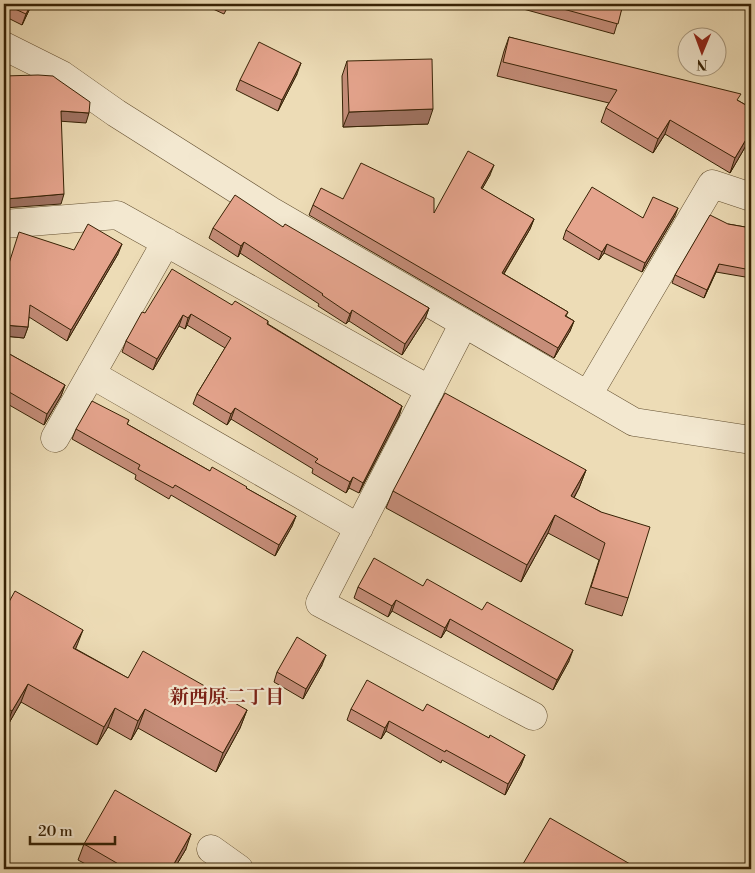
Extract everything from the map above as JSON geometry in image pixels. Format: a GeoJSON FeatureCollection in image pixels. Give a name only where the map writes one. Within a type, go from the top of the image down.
{"type":"FeatureCollection","features":[{"type":"Feature","properties":{"kind":"street"},"geometry":{"type":"LineString","coordinates":[[4,46],[62,75],[116,113],[271,211],[634,422],[751,440]]}},
{"type":"Feature","properties":{"kind":"street"},"geometry":{"type":"LineString","coordinates":[[588,395],[712,184],[751,197]]}},
{"type":"Feature","properties":{"kind":"street"},"geometry":{"type":"LineString","coordinates":[[4,224],[117,215],[430,390]]}},
{"type":"Feature","properties":{"kind":"street"},"geometry":{"type":"LineString","coordinates":[[55,438],[166,242]]}},
{"type":"Feature","properties":{"kind":"street"},"geometry":{"type":"LineString","coordinates":[[464,323],[320,603],[533,716]]}},
{"type":"Feature","properties":{"kind":"street"},"geometry":{"type":"LineString","coordinates":[[91,374],[359,528]]}},
{"type":"Feature","properties":{"kind":"street"},"geometry":{"type":"LineString","coordinates":[[211,849],[239,869]]}},
{"type":"Feature","properties":{"kind":"building"},"geometry":{"type":"Polygon","coordinates":[[[4,4],[31,4],[26,14],[4,4]]]}},
{"type":"Feature","properties":{"kind":"building"},"geometry":{"type":"Polygon","coordinates":[[[545,4],[623,4],[618,24],[545,4]]]}},
{"type":"Feature","properties":{"kind":"building"},"geometry":{"type":"Polygon","coordinates":[[[509,37],[741,94],[737,100],[751,108],[751,131],[735,158],[670,120],[658,139],[606,108],[617,90],[503,62],[509,37]]]}},
{"type":"Feature","properties":{"kind":"building"},"geometry":{"type":"Polygon","coordinates":[[[259,42],[301,63],[282,100],[240,80],[259,42]]]}},
{"type":"Feature","properties":{"kind":"building"},"geometry":{"type":"Polygon","coordinates":[[[432,59],[433,109],[349,112],[347,61],[432,59]]]}},
{"type":"Feature","properties":{"kind":"building"},"geometry":{"type":"Polygon","coordinates":[[[4,76],[53,76],[90,102],[89,113],[61,111],[64,194],[4,200],[4,76]]]}},
{"type":"Feature","properties":{"kind":"building"},"geometry":{"type":"Polygon","coordinates":[[[468,151],[494,165],[481,188],[534,219],[502,273],[568,312],[565,316],[574,321],[558,348],[313,205],[321,188],[343,199],[361,163],[434,198],[434,213],[468,151]]]}},
{"type":"Feature","properties":{"kind":"building"},"geometry":{"type":"Polygon","coordinates":[[[592,187],[643,218],[653,197],[678,208],[645,263],[607,244],[602,252],[566,230],[592,187]]]}},
{"type":"Feature","properties":{"kind":"building"},"geometry":{"type":"Polygon","coordinates":[[[235,195],[283,227],[285,224],[429,308],[405,344],[352,310],[350,314],[244,242],[241,246],[213,228],[235,195]]]}},
{"type":"Feature","properties":{"kind":"building"},"geometry":{"type":"Polygon","coordinates":[[[710,215],[728,224],[751,228],[751,270],[719,264],[707,290],[675,275],[710,215]]]}},
{"type":"Feature","properties":{"kind":"building"},"geometry":{"type":"Polygon","coordinates":[[[88,224],[122,244],[71,330],[30,305],[28,327],[4,325],[4,279],[19,232],[74,250],[88,224]]]}},
{"type":"Feature","properties":{"kind":"building"},"geometry":{"type":"Polygon","coordinates":[[[172,269],[232,305],[235,301],[268,321],[267,324],[402,406],[363,483],[353,477],[350,482],[315,462],[318,459],[235,408],[231,414],[197,394],[231,338],[191,314],[188,318],[183,315],[157,359],[126,341],[142,312],[145,313],[172,269]]]}},
{"type":"Feature","properties":{"kind":"building"},"geometry":{"type":"Polygon","coordinates":[[[4,351],[65,385],[47,414],[4,389],[4,351]]]}},
{"type":"Feature","properties":{"kind":"building"},"geometry":{"type":"Polygon","coordinates":[[[445,393],[586,470],[571,496],[601,512],[650,527],[628,598],[591,587],[605,543],[555,515],[527,565],[393,491],[445,393]]]}},
{"type":"Feature","properties":{"kind":"building"},"geometry":{"type":"Polygon","coordinates":[[[92,401],[129,420],[127,424],[210,471],[212,467],[296,516],[279,545],[175,485],[173,488],[138,469],[140,465],[76,429],[92,401]]]}},
{"type":"Feature","properties":{"kind":"building"},"geometry":{"type":"Polygon","coordinates":[[[374,558],[423,586],[427,579],[482,610],[487,602],[573,650],[557,680],[450,619],[445,628],[396,600],[392,606],[358,587],[374,558]]]}},
{"type":"Feature","properties":{"kind":"building"},"geometry":{"type":"Polygon","coordinates":[[[15,591],[83,630],[73,648],[128,678],[143,651],[247,710],[223,753],[145,709],[138,721],[115,708],[104,727],[28,684],[12,711],[4,707],[4,611],[15,591]]]}},
{"type":"Feature","properties":{"kind":"building"},"geometry":{"type":"Polygon","coordinates":[[[297,637],[326,655],[306,689],[277,672],[297,637]]]}},
{"type":"Feature","properties":{"kind":"building"},"geometry":{"type":"Polygon","coordinates":[[[367,680],[423,711],[427,704],[489,738],[490,735],[525,755],[508,784],[389,721],[385,728],[351,709],[367,680]]]}},
{"type":"Feature","properties":{"kind":"building"},"geometry":{"type":"Polygon","coordinates":[[[115,790],[191,834],[171,869],[127,869],[84,844],[115,790]]]}},
{"type":"Feature","properties":{"kind":"building"},"geometry":{"type":"Polygon","coordinates":[[[550,818],[637,868],[520,869],[550,818]]]}},
{"type":"Feature","properties":{"kind":"district","name":"新西原二丁目"},"geometry":{"type":"Point","coordinates":[227,696]}}]}
